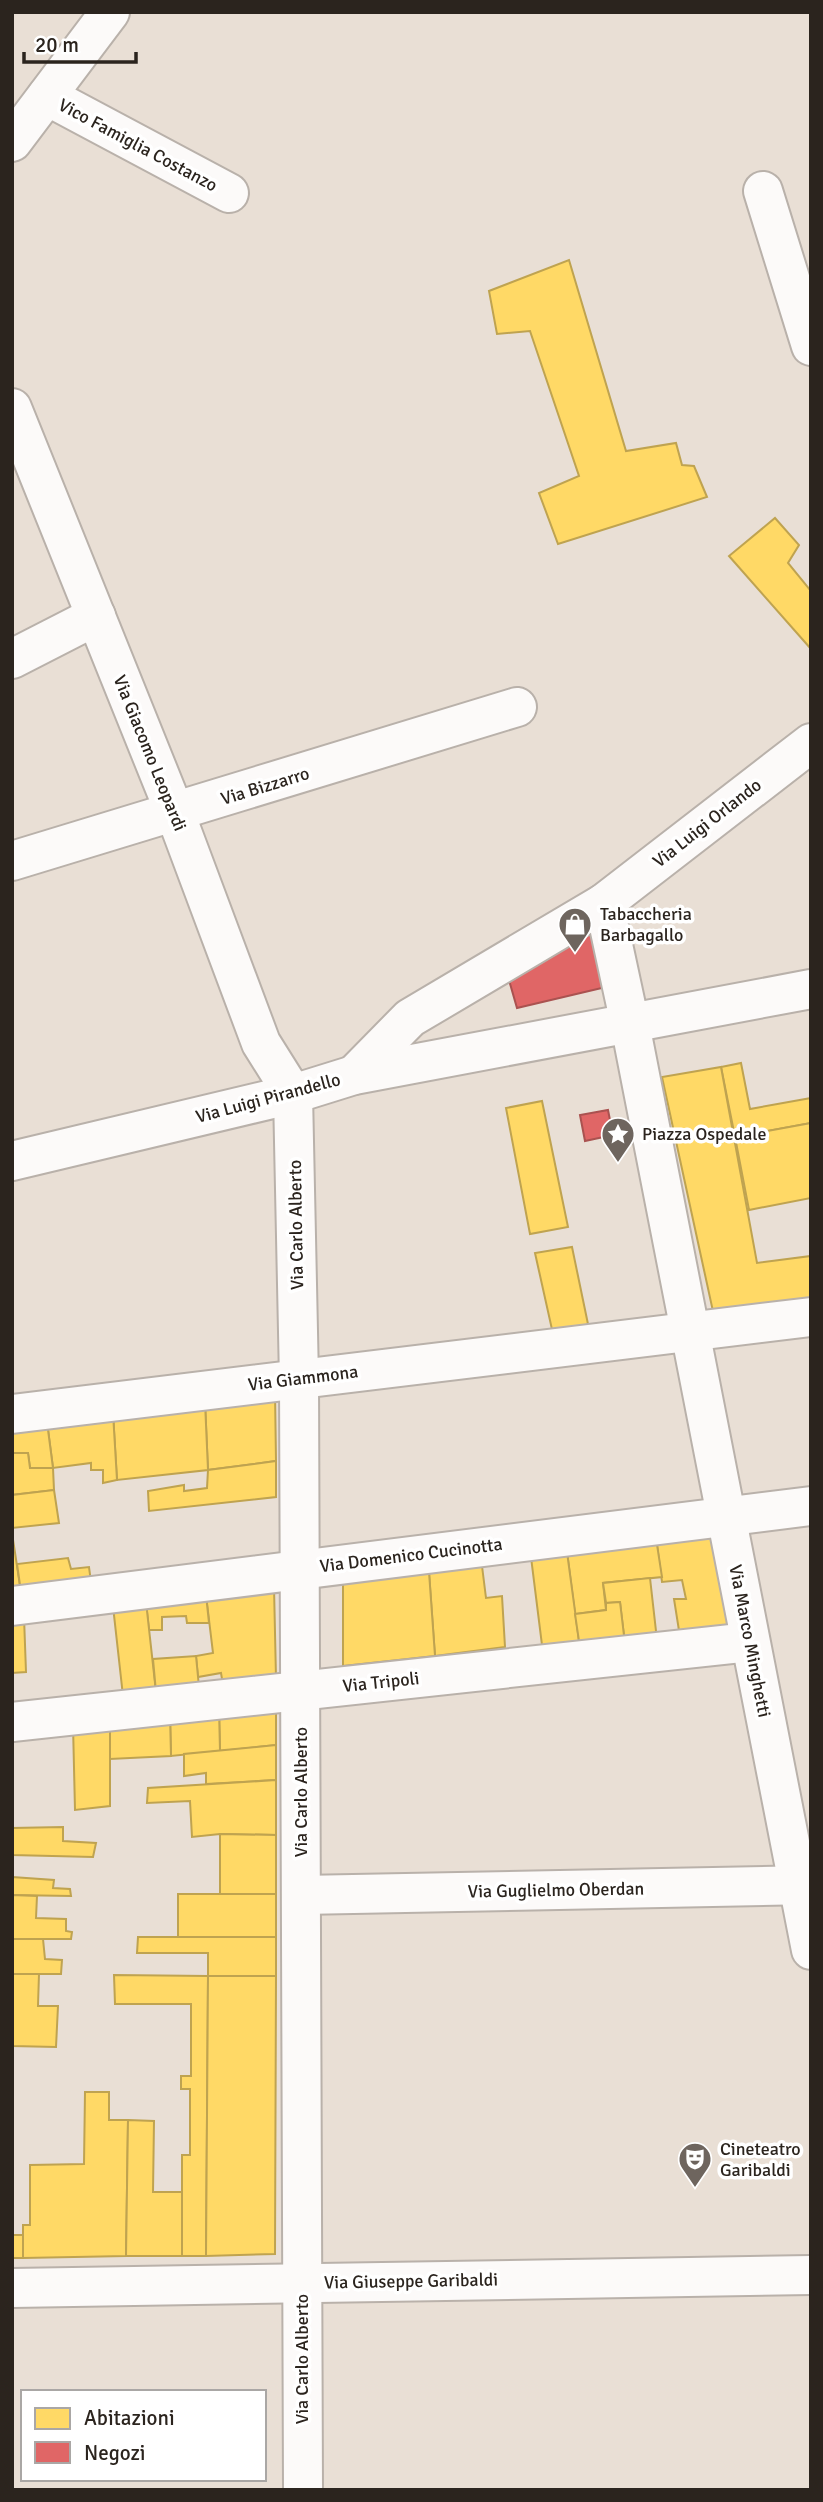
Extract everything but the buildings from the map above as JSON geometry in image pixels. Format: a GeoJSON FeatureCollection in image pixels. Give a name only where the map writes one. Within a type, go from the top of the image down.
{"type":"FeatureCollection","features":[{"type":"Feature","properties":{"kind":"street"},"geometry":{"type":"LineString","coordinates":[[12,142],[110,12]]}},
{"type":"Feature","properties":{"kind":"street","name":"Vico Famiglia Costanzo"},"geometry":{"type":"LineString","coordinates":[[47,96],[229,193]]}},
{"type":"Feature","properties":{"kind":"street"},"geometry":{"type":"LineString","coordinates":[[763,191],[811,346]]}},
{"type":"Feature","properties":{"kind":"street","name":"Via Giacomo Leopardi"},"geometry":{"type":"LineString","coordinates":[[12,408],[175,813],[261,1043],[293,1094]]}},
{"type":"Feature","properties":{"kind":"street"},"geometry":{"type":"LineString","coordinates":[[12,659],[96,616]]}},
{"type":"Feature","properties":{"kind":"street","name":"Via Bizzarro"},"geometry":{"type":"LineString","coordinates":[[12,861],[517,707]]}},
{"type":"Feature","properties":{"kind":"street","name":"Via Luigi Orlando"},"geometry":{"type":"LineString","coordinates":[[354,1075],[410,1018],[604,903],[811,743]]}},
{"type":"Feature","properties":{"kind":"street","name":"Via Marco Minghetti"},"geometry":{"type":"LineString","coordinates":[[604,903],[640,1022],[690,1332],[750,1642],[804,1885],[811,1950]]}},
{"type":"Feature","properties":{"kind":"street","name":"Via Luigi Pirandello"},"geometry":{"type":"LineString","coordinates":[[12,1161],[293,1094],[354,1075],[811,989]]}},
{"type":"Feature","properties":{"kind":"street","name":"Via Carlo Alberto"},"geometry":{"type":"LineString","coordinates":[[293,1094],[299,1379],[303,2490]]}},
{"type":"Feature","properties":{"kind":"street"},"geometry":{"type":"LineString","coordinates":[[690,1332],[811,1317]]}},
{"type":"Feature","properties":{"kind":"street","name":"Via Giammona"},"geometry":{"type":"LineString","coordinates":[[12,1413],[690,1332]]}},
{"type":"Feature","properties":{"kind":"street","name":"Via Domenico Cucinotta"},"geometry":{"type":"LineString","coordinates":[[12,1606],[811,1506]]}},
{"type":"Feature","properties":{"kind":"street","name":"Via Tripoli"},"geometry":{"type":"LineString","coordinates":[[12,1723],[750,1642]]}},
{"type":"Feature","properties":{"kind":"street","name":"Via Guglielmo Oberdan"},"geometry":{"type":"LineString","coordinates":[[301,1895],[804,1885]]}},
{"type":"Feature","properties":{"kind":"street","name":"Via Giuseppe Garibaldi"},"geometry":{"type":"LineString","coordinates":[[12,2288],[811,2275]]}},
{"type":"Feature","properties":{"kind":"place","name":"Tabaccheria Barbagallo"},"geometry":{"type":"Point","coordinates":[575,954]}},
{"type":"Feature","properties":{"kind":"place","name":"Piazza Ospedale"},"geometry":{"type":"Point","coordinates":[618,1164]}},
{"type":"Feature","properties":{"kind":"place","name":"Cineteatro Garibaldi"},"geometry":{"type":"Point","coordinates":[695,2189]}}]}
